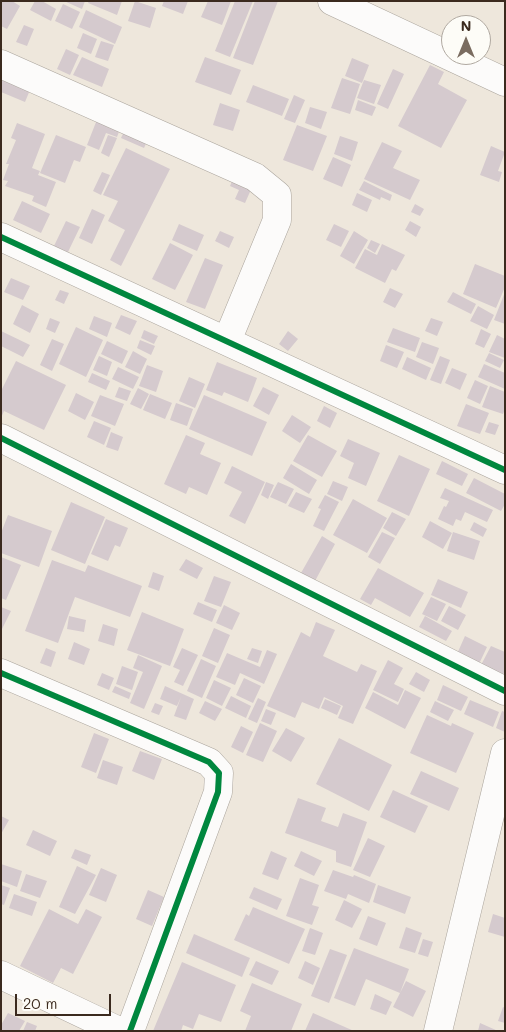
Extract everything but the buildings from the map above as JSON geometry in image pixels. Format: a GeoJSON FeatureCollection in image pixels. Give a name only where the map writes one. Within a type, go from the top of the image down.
{"type":"FeatureCollection","features":[{"type":"Feature","properties":{"kind":"street"},"geometry":{"type":"LineString","coordinates":[[332,1],[505,82]]}},
{"type":"Feature","properties":{"kind":"street"},"geometry":{"type":"LineString","coordinates":[[1,64],[255,176],[277,195],[277,220],[227,341]]}},
{"type":"Feature","properties":{"kind":"street"},"geometry":{"type":"LineString","coordinates":[[1,237],[505,470]]}},
{"type":"Feature","properties":{"kind":"street"},"geometry":{"type":"LineString","coordinates":[[1,438],[505,691]]}},
{"type":"Feature","properties":{"kind":"street"},"geometry":{"type":"LineString","coordinates":[[1,673],[209,762],[219,774],[218,792],[130,1031]]}},
{"type":"Feature","properties":{"kind":"street"},"geometry":{"type":"LineString","coordinates":[[438,1031],[505,753]]}},
{"type":"Feature","properties":{"kind":"street"},"geometry":{"type":"LineString","coordinates":[[1,975],[119,1031]]}},
{"type":"Feature","properties":{"kind":"cycle path"},"geometry":{"type":"LineString","coordinates":[[1,237],[505,470]]}},
{"type":"Feature","properties":{"kind":"cycle path"},"geometry":{"type":"LineString","coordinates":[[1,438],[505,691]]}},
{"type":"Feature","properties":{"kind":"cycle path"},"geometry":{"type":"LineString","coordinates":[[1,673],[209,762],[219,773],[218,792],[130,1031]]}}]}
